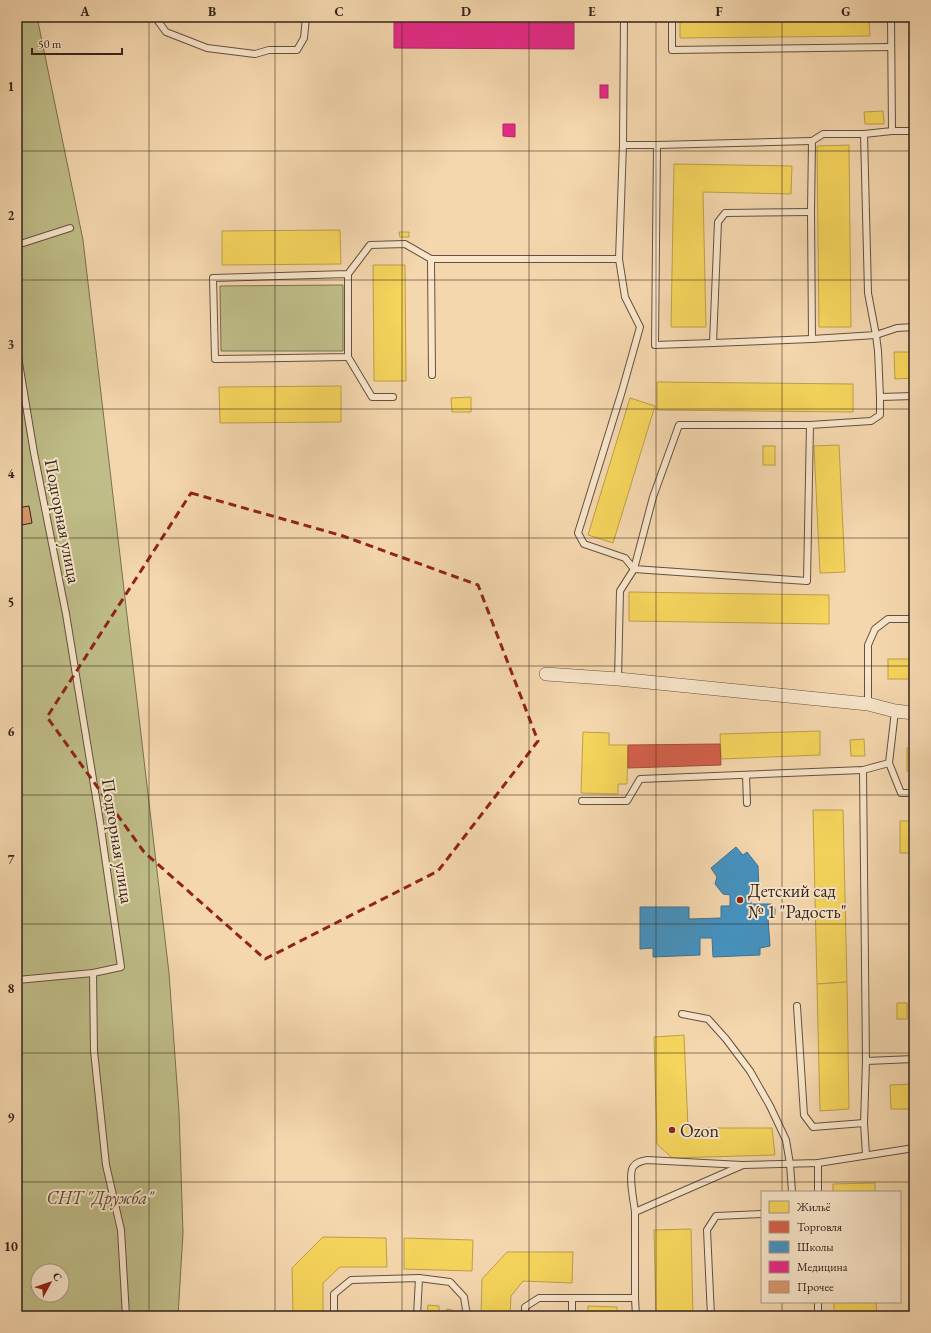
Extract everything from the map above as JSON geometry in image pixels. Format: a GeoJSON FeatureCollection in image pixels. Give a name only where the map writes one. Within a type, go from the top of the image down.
{"type":"FeatureCollection","features":[{"type":"Feature","properties":{"kind":"street"},"geometry":{"type":"LineString","coordinates":[[546,674],[618,679],[868,704],[895,711],[914,713]]}},
{"type":"Feature","properties":{"kind":"lane"},"geometry":{"type":"LineString","coordinates":[[155,17],[166,32],[207,48],[255,54],[269,50],[297,50],[304,38],[306,17]]}},
{"type":"Feature","properties":{"kind":"lane"},"geometry":{"type":"LineString","coordinates":[[624,17],[619,259],[625,296],[640,327],[578,533],[584,544],[625,558],[634,569],[807,581],[810,425]]}},
{"type":"Feature","properties":{"kind":"lane"},"geometry":{"type":"LineString","coordinates":[[672,17],[672,50],[891,47]]}},
{"type":"Feature","properties":{"kind":"lane"},"geometry":{"type":"LineString","coordinates":[[891,17],[892,132]]}},
{"type":"Feature","properties":{"kind":"lane"},"geometry":{"type":"LineString","coordinates":[[622,145],[812,141],[823,134],[864,134],[914,131]]}},
{"type":"Feature","properties":{"kind":"lane"},"geometry":{"type":"LineString","coordinates":[[618,679],[620,590],[634,569],[653,497],[679,425],[810,425],[871,421],[880,414],[878,352],[868,293],[864,134]]}},
{"type":"Feature","properties":{"kind":"lane"},"geometry":{"type":"LineString","coordinates":[[812,141],[812,339]]}},
{"type":"Feature","properties":{"kind":"lane"},"geometry":{"type":"LineString","coordinates":[[657,145],[654,344],[812,339],[876,335],[897,328],[914,327]]}},
{"type":"Feature","properties":{"kind":"lane"},"geometry":{"type":"LineString","coordinates":[[713,343],[718,222],[725,213],[811,212]]}},
{"type":"Feature","properties":{"kind":"lane"},"geometry":{"type":"LineString","coordinates":[[17,245],[70,228]]}},
{"type":"Feature","properties":{"kind":"lane"},"geometry":{"type":"LineString","coordinates":[[393,397],[372,397],[348,357],[348,274],[370,245],[405,244],[431,259],[619,259]]}},
{"type":"Feature","properties":{"kind":"lane"},"geometry":{"type":"LineString","coordinates":[[431,259],[432,375]]}},
{"type":"Feature","properties":{"kind":"lane"},"geometry":{"type":"LineString","coordinates":[[348,274],[213,278],[215,359],[348,357]]}},
{"type":"Feature","properties":{"kind":"lane","name":"Подгорная улица"},"geometry":{"type":"LineString","coordinates":[[17,351],[34,453],[66,614],[100,822],[121,967],[93,973]]}},
{"type":"Feature","properties":{"kind":"lane"},"geometry":{"type":"LineString","coordinates":[[880,397],[914,396]]}},
{"type":"Feature","properties":{"kind":"lane"},"geometry":{"type":"LineString","coordinates":[[868,704],[868,645],[875,629],[888,619],[914,618]]}},
{"type":"Feature","properties":{"kind":"lane"},"geometry":{"type":"LineString","coordinates":[[895,711],[889,763],[901,793],[914,793]]}},
{"type":"Feature","properties":{"kind":"lane"},"geometry":{"type":"LineString","coordinates":[[582,801],[627,801],[640,779],[863,770],[889,763]]}},
{"type":"Feature","properties":{"kind":"lane"},"geometry":{"type":"LineString","coordinates":[[863,770],[866,1061],[864,1123],[866,1155]]}},
{"type":"Feature","properties":{"kind":"lane"},"geometry":{"type":"LineString","coordinates":[[746,775],[747,803]]}},
{"type":"Feature","properties":{"kind":"lane"},"geometry":{"type":"LineString","coordinates":[[17,980],[93,973],[94,1051],[106,1165],[121,1230],[126,1316]]}},
{"type":"Feature","properties":{"kind":"lane"},"geometry":{"type":"LineString","coordinates":[[797,1006],[804,1115],[814,1127],[864,1123]]}},
{"type":"Feature","properties":{"kind":"lane"},"geometry":{"type":"LineString","coordinates":[[682,1014],[708,1019],[726,1039],[750,1071],[770,1106],[786,1140],[790,1164],[792,1191]]}},
{"type":"Feature","properties":{"kind":"lane"},"geometry":{"type":"LineString","coordinates":[[866,1061],[914,1059]]}},
{"type":"Feature","properties":{"kind":"lane"},"geometry":{"type":"LineString","coordinates":[[636,1316],[635,1212],[631,1172],[634,1166],[639,1162],[647,1160],[744,1165],[790,1164],[818,1162],[914,1148]]}},
{"type":"Feature","properties":{"kind":"lane"},"geometry":{"type":"LineString","coordinates":[[818,1162],[818,1191]]}},
{"type":"Feature","properties":{"kind":"lane"},"geometry":{"type":"LineString","coordinates":[[635,1212],[653,1206],[744,1165]]}},
{"type":"Feature","properties":{"kind":"lane"},"geometry":{"type":"LineString","coordinates":[[711,1316],[708,1230],[716,1216],[761,1214]]}},
{"type":"Feature","properties":{"kind":"lane"},"geometry":{"type":"LineString","coordinates":[[334,1316],[334,1294],[350,1280],[419,1278],[450,1282],[464,1297],[467,1316]]}},
{"type":"Feature","properties":{"kind":"lane"},"geometry":{"type":"LineString","coordinates":[[417,1316],[419,1278]]}},
{"type":"Feature","properties":{"kind":"lane"},"geometry":{"type":"LineString","coordinates":[[525,1316],[525,1307],[539,1298],[636,1298]]}},
{"type":"Feature","properties":{"kind":"lane"},"geometry":{"type":"LineString","coordinates":[[572,1298],[572,1316]]}},
{"type":"Feature","properties":{"kind":"lane"},"geometry":{"type":"LineString","coordinates":[[818,1303],[818,1316]]}},
{"type":"Feature","properties":{"kind":"highlighted area"},"geometry":{"type":"Polygon","coordinates":[[[191,493],[343,536],[478,585],[538,741],[438,871],[265,959],[144,852],[47,717],[191,493]]]}},
{"type":"Feature","properties":{"kind":"green space","name":"СНТ \"Дружба\""},"geometry":{"type":"Polygon","coordinates":[[[17,17],[37,17],[83,240],[169,973],[179,1112],[183,1233],[178,1316],[17,1316],[17,17]]]}},
{"type":"Feature","properties":{"kind":"green space"},"geometry":{"type":"Polygon","coordinates":[[[343,285],[343,351],[221,351],[220,286],[343,285]]]}},
{"type":"Feature","properties":{"kind":"building: Жильё"},"geometry":{"type":"Polygon","coordinates":[[[680,17],[869,17],[870,36],[680,38],[680,17]]]}},
{"type":"Feature","properties":{"kind":"building: Жильё"},"geometry":{"type":"Polygon","coordinates":[[[883,111],[884,124],[865,124],[864,112],[883,111]]]}},
{"type":"Feature","properties":{"kind":"building: Жильё"},"geometry":{"type":"Polygon","coordinates":[[[849,145],[851,327],[819,327],[817,146],[849,145]]]}},
{"type":"Feature","properties":{"kind":"building: Жильё"},"geometry":{"type":"Polygon","coordinates":[[[674,164],[792,166],[791,194],[703,192],[706,327],[671,327],[674,164]]]}},
{"type":"Feature","properties":{"kind":"building: Жильё"},"geometry":{"type":"Polygon","coordinates":[[[340,230],[341,264],[222,265],[222,231],[340,230]]]}},
{"type":"Feature","properties":{"kind":"building: Жильё"},"geometry":{"type":"Polygon","coordinates":[[[399,232],[409,232],[409,237],[400,237],[399,232]]]}},
{"type":"Feature","properties":{"kind":"building: Жильё"},"geometry":{"type":"Polygon","coordinates":[[[373,265],[405,265],[406,381],[374,381],[373,265]]]}},
{"type":"Feature","properties":{"kind":"building: Жильё"},"geometry":{"type":"Polygon","coordinates":[[[894,352],[914,352],[914,378],[895,379],[894,352]]]}},
{"type":"Feature","properties":{"kind":"building: Жильё"},"geometry":{"type":"Polygon","coordinates":[[[657,382],[853,384],[853,412],[657,410],[657,382]]]}},
{"type":"Feature","properties":{"kind":"building: Жильё"},"geometry":{"type":"Polygon","coordinates":[[[341,386],[341,422],[220,423],[219,387],[341,386]]]}},
{"type":"Feature","properties":{"kind":"building: Жильё"},"geometry":{"type":"Polygon","coordinates":[[[471,397],[471,412],[452,412],[451,398],[471,397]]]}},
{"type":"Feature","properties":{"kind":"building: Жильё"},"geometry":{"type":"Polygon","coordinates":[[[630,398],[655,406],[613,543],[588,535],[630,398]]]}},
{"type":"Feature","properties":{"kind":"building: Жильё"},"geometry":{"type":"Polygon","coordinates":[[[839,445],[845,572],[820,573],[814,446],[839,445]]]}},
{"type":"Feature","properties":{"kind":"building: Жильё"},"geometry":{"type":"Polygon","coordinates":[[[763,446],[775,446],[775,465],[763,465],[763,446]]]}},
{"type":"Feature","properties":{"kind":"building: Жильё"},"geometry":{"type":"Polygon","coordinates":[[[910,583],[914,583],[914,601],[910,601],[910,583]]]}},
{"type":"Feature","properties":{"kind":"building: Жильё"},"geometry":{"type":"Polygon","coordinates":[[[629,592],[829,595],[829,624],[629,621],[629,592]]]}},
{"type":"Feature","properties":{"kind":"building: Жильё"},"geometry":{"type":"Polygon","coordinates":[[[888,659],[914,659],[914,679],[888,679],[888,659]]]}},
{"type":"Feature","properties":{"kind":"building: Жильё"},"geometry":{"type":"Polygon","coordinates":[[[820,731],[820,755],[721,759],[720,734],[820,731]]]}},
{"type":"Feature","properties":{"kind":"building: Жильё"},"geometry":{"type":"Polygon","coordinates":[[[583,732],[609,733],[609,745],[628,745],[627,784],[618,784],[618,794],[581,793],[583,732]]]}},
{"type":"Feature","properties":{"kind":"building: Жильё"},"geometry":{"type":"Polygon","coordinates":[[[864,739],[865,756],[851,756],[850,740],[864,739]]]}},
{"type":"Feature","properties":{"kind":"building: Жильё"},"geometry":{"type":"Polygon","coordinates":[[[907,748],[914,748],[914,771],[907,771],[907,748]]]}},
{"type":"Feature","properties":{"kind":"building: Жильё"},"geometry":{"type":"Polygon","coordinates":[[[813,810],[843,810],[847,982],[817,984],[813,810]]]}},
{"type":"Feature","properties":{"kind":"building: Жильё"},"geometry":{"type":"Polygon","coordinates":[[[900,821],[911,821],[911,853],[900,853],[900,821]]]}},
{"type":"Feature","properties":{"kind":"building: Жильё"},"geometry":{"type":"Polygon","coordinates":[[[847,982],[849,1109],[820,1111],[817,984],[847,982]]]}},
{"type":"Feature","properties":{"kind":"building: Жильё"},"geometry":{"type":"Polygon","coordinates":[[[897,1003],[907,1003],[907,1019],[897,1019],[897,1003]]]}},
{"type":"Feature","properties":{"kind":"building: Жильё"},"geometry":{"type":"Polygon","coordinates":[[[684,1035],[688,1128],[772,1128],[775,1155],[672,1158],[657,1144],[654,1037],[684,1035]]]}},
{"type":"Feature","properties":{"kind":"building: Жильё"},"geometry":{"type":"Polygon","coordinates":[[[914,1084],[914,1109],[891,1109],[890,1085],[914,1084]]]}},
{"type":"Feature","properties":{"kind":"building: Жильё"},"geometry":{"type":"Polygon","coordinates":[[[875,1183],[875,1191],[833,1191],[833,1184],[875,1183]]]}},
{"type":"Feature","properties":{"kind":"building: Жильё"},"geometry":{"type":"Polygon","coordinates":[[[691,1229],[693,1316],[656,1316],[654,1230],[691,1229]]]}},
{"type":"Feature","properties":{"kind":"building: Жильё"},"geometry":{"type":"Polygon","coordinates":[[[323,1237],[386,1238],[387,1267],[340,1267],[323,1283],[323,1316],[293,1316],[292,1268],[323,1237]]]}},
{"type":"Feature","properties":{"kind":"building: Жильё"},"geometry":{"type":"Polygon","coordinates":[[[404,1238],[473,1240],[472,1271],[404,1269],[404,1238]]]}},
{"type":"Feature","properties":{"kind":"building: Жильё"},"geometry":{"type":"Polygon","coordinates":[[[507,1252],[573,1252],[572,1283],[523,1281],[511,1296],[510,1316],[481,1316],[482,1279],[507,1252]]]}},
{"type":"Feature","properties":{"kind":"building: Жильё"},"geometry":{"type":"Polygon","coordinates":[[[834,1303],[876,1303],[877,1316],[834,1316],[834,1303]]]}},
{"type":"Feature","properties":{"kind":"building: Жильё"},"geometry":{"type":"Polygon","coordinates":[[[428,1305],[439,1306],[439,1316],[427,1316],[428,1305]]]}},
{"type":"Feature","properties":{"kind":"building: Жильё"},"geometry":{"type":"Polygon","coordinates":[[[588,1306],[617,1307],[617,1316],[588,1316],[588,1306]]]}},
{"type":"Feature","properties":{"kind":"building: Жильё"},"geometry":{"type":"Polygon","coordinates":[[[447,1309],[452,1310],[452,1316],[446,1316],[447,1309]]]}},
{"type":"Feature","properties":{"kind":"building: Торговля"},"geometry":{"type":"Polygon","coordinates":[[[720,744],[721,765],[628,768],[628,745],[720,744]]]}},
{"type":"Feature","properties":{"kind":"building: Школы","name":"Детский сад № 1 \"Радость\""},"geometry":{"type":"Polygon","coordinates":[[[736,847],[743,855],[747,852],[758,866],[759,892],[750,892],[751,904],[772,904],[775,909],[773,918],[768,918],[770,946],[760,948],[760,955],[713,957],[712,938],[700,938],[700,955],[653,957],[653,948],[640,949],[640,907],[689,907],[689,919],[721,918],[721,906],[730,906],[730,895],[723,894],[715,884],[717,877],[711,868],[736,847]]]}},
{"type":"Feature","properties":{"kind":"building: Медицина"},"geometry":{"type":"Polygon","coordinates":[[[391,17],[420,17],[420,19],[391,19],[391,17]]]}},
{"type":"Feature","properties":{"kind":"building: Медицина"},"geometry":{"type":"Polygon","coordinates":[[[394,22],[574,23],[574,49],[394,48],[394,22]]]}},
{"type":"Feature","properties":{"kind":"building: Медицина"},"geometry":{"type":"Polygon","coordinates":[[[600,85],[608,85],[608,98],[600,98],[600,85]]]}},
{"type":"Feature","properties":{"kind":"building: Медицина"},"geometry":{"type":"Polygon","coordinates":[[[503,124],[515,124],[515,137],[503,136],[503,124]]]}},
{"type":"Feature","properties":{"kind":"building: Прочее"},"geometry":{"type":"Polygon","coordinates":[[[29,506],[32,523],[17,526],[17,508],[29,506]]]}},
{"type":"Feature","properties":{"kind":"place","name":"Детский сад № 1 \"Радость\""},"geometry":{"type":"Point","coordinates":[740,900]}},
{"type":"Feature","properties":{"kind":"place","name":"Ozon"},"geometry":{"type":"Point","coordinates":[672,1130]}}]}
